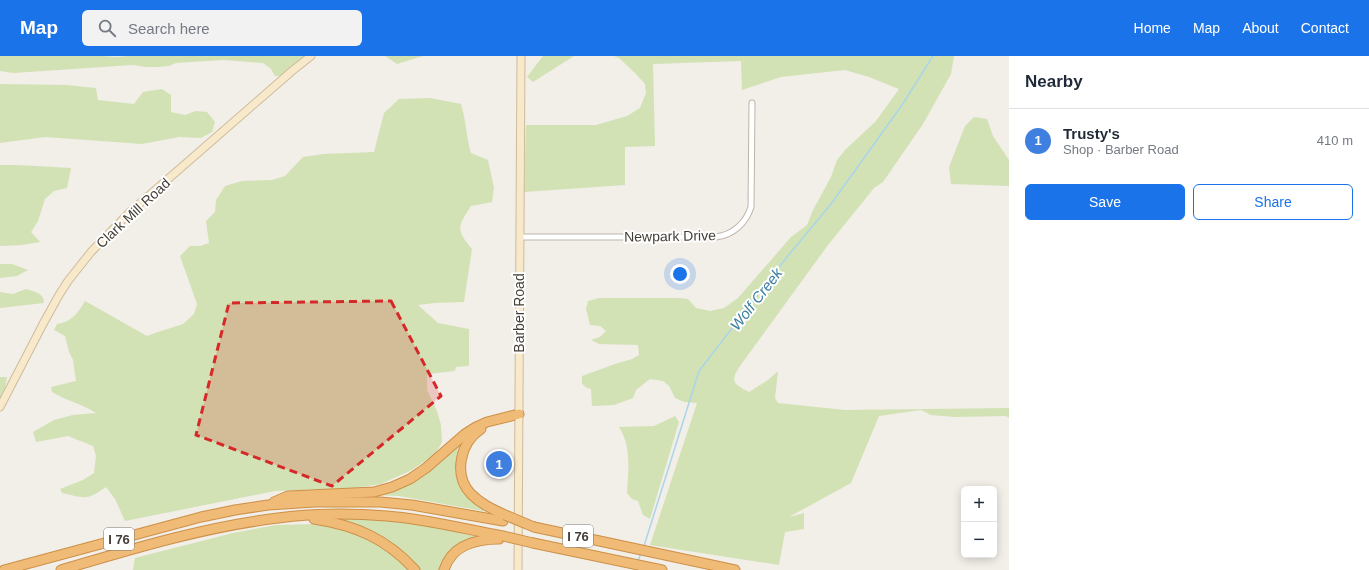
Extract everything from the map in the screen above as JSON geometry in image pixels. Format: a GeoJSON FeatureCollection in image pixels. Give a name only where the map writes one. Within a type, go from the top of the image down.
{"type":"FeatureCollection","features":[{"type":"Feature","properties":{"kind":"highway"},"geometry":{"type":"LineString","coordinates":[[268,505],[288,496],[374,492],[392,487],[410,479],[426,468],[465,434],[476,427],[487,422],[519,416]]}},
{"type":"Feature","properties":{"kind":"highway"},"geometry":{"type":"LineString","coordinates":[[504,518],[484,506],[468,490],[462,475],[461,459],[468,442],[477,432],[490,425],[519,416]]}},
{"type":"Feature","properties":{"kind":"highway","name":"I 76"},"geometry":{"type":"LineString","coordinates":[[4,570],[201,517],[268,505],[315,502],[380,502],[504,518],[534,527],[735,570]]}},
{"type":"Feature","properties":{"kind":"highway","name":"I 76"},"geometry":{"type":"LineString","coordinates":[[60,570],[213,529],[290,516],[324,514],[388,516],[426,521],[662,570]]}},
{"type":"Feature","properties":{"kind":"highway"},"geometry":{"type":"LineString","coordinates":[[290,516],[325,520],[364,532],[391,547],[415,570]]}},
{"type":"Feature","properties":{"kind":"highway"},"geometry":{"type":"LineString","coordinates":[[444,570],[451,556],[466,544],[503,537]]}},
{"type":"Feature","properties":{"kind":"main road","name":"Clark Mill Road"},"geometry":{"type":"LineString","coordinates":[[0,407],[59,295],[91,252],[129,213],[292,70],[310,56]]}},
{"type":"Feature","properties":{"kind":"main road","name":"Barber Road"},"geometry":{"type":"LineString","coordinates":[[518,570],[521,56]]}},
{"type":"Feature","properties":{"kind":"street","name":"Newpark Drive"},"geometry":{"type":"LineString","coordinates":[[520,237],[716,237],[732,232],[742,224],[751,207],[752,103]]}},
{"type":"Feature","properties":{"kind":"highlighted area"},"geometry":{"type":"Polygon","coordinates":[[[391,301],[441,396],[332,486],[196,435],[229,303],[391,301]]]}},
{"type":"Feature","properties":{"kind":"green space"},"geometry":{"type":"Polygon","coordinates":[[[0,56],[304,56],[282,76],[275,76],[271,69],[263,63],[223,60],[176,63],[169,66],[158,67],[133,65],[13,73],[0,71],[0,56]]]}},
{"type":"Feature","properties":{"kind":"green space"},"geometry":{"type":"Polygon","coordinates":[[[385,56],[423,56],[397,64],[385,56]]]}},
{"type":"Feature","properties":{"kind":"green space"},"geometry":{"type":"Polygon","coordinates":[[[543,56],[574,56],[533,82],[527,77],[543,56]]]}},
{"type":"Feature","properties":{"kind":"green space"},"geometry":{"type":"Polygon","coordinates":[[[614,56],[954,56],[951,74],[923,124],[883,182],[874,188],[828,245],[740,366],[734,379],[739,387],[749,392],[768,380],[778,371],[775,398],[778,403],[845,410],[1009,408],[1009,418],[1006,416],[955,417],[931,415],[921,410],[879,416],[851,483],[789,517],[804,513],[804,529],[785,532],[779,565],[650,545],[697,403],[684,402],[675,398],[669,386],[663,381],[650,379],[636,390],[633,398],[614,405],[592,406],[591,389],[582,384],[582,376],[632,359],[639,355],[638,345],[599,344],[591,340],[600,337],[606,331],[600,326],[590,325],[586,309],[588,301],[599,298],[679,298],[688,299],[696,308],[710,311],[724,308],[738,298],[791,237],[807,225],[813,210],[831,177],[837,160],[845,150],[876,121],[899,89],[869,77],[845,70],[781,77],[742,90],[741,61],[653,64],[655,146],[625,147],[625,185],[524,192],[526,125],[596,125],[627,116],[640,108],[646,93],[645,84],[619,58],[614,56]]]}},
{"type":"Feature","properties":{"kind":"green space"},"geometry":{"type":"Polygon","coordinates":[[[0,84],[67,85],[96,88],[98,100],[134,104],[143,92],[162,89],[171,95],[171,112],[185,115],[196,111],[207,112],[215,122],[212,132],[201,138],[179,137],[142,144],[45,137],[0,143],[0,84]]]}},
{"type":"Feature","properties":{"kind":"green space"},"geometry":{"type":"Polygon","coordinates":[[[430,98],[461,104],[471,153],[488,160],[494,188],[492,202],[471,206],[461,223],[460,228],[463,237],[472,249],[464,302],[418,305],[438,323],[469,329],[469,366],[456,367],[455,371],[427,374],[427,390],[437,411],[441,425],[442,442],[435,454],[412,470],[381,484],[355,488],[275,491],[125,521],[115,499],[106,487],[94,495],[85,497],[62,493],[60,489],[83,480],[94,473],[96,456],[93,446],[68,436],[36,442],[33,432],[54,420],[73,415],[96,413],[52,392],[51,387],[76,381],[73,360],[69,352],[65,336],[54,330],[57,324],[71,319],[80,310],[85,301],[147,336],[183,324],[194,314],[197,304],[180,256],[190,246],[200,246],[209,243],[206,221],[215,212],[216,200],[225,186],[242,181],[272,180],[285,176],[303,157],[324,154],[374,152],[384,113],[399,99],[430,98]]]}},
{"type":"Feature","properties":{"kind":"green space"},"geometry":{"type":"Polygon","coordinates":[[[974,117],[987,119],[993,136],[1009,160],[1009,186],[951,184],[949,167],[965,126],[974,117]]]}},
{"type":"Feature","properties":{"kind":"green space"},"geometry":{"type":"Polygon","coordinates":[[[0,165],[71,168],[67,188],[54,191],[45,199],[38,221],[31,232],[40,242],[0,246],[0,165]]]}},
{"type":"Feature","properties":{"kind":"green space"},"geometry":{"type":"Polygon","coordinates":[[[0,264],[12,264],[28,270],[17,276],[0,278],[0,264]]]}},
{"type":"Feature","properties":{"kind":"green space"},"geometry":{"type":"Polygon","coordinates":[[[26,289],[41,295],[44,303],[0,308],[0,292],[13,294],[26,289]]]}},
{"type":"Feature","properties":{"kind":"green space"},"geometry":{"type":"Polygon","coordinates":[[[0,377],[7,377],[5,388],[0,398],[0,377]]]}},
{"type":"Feature","properties":{"kind":"green space"},"geometry":{"type":"Polygon","coordinates":[[[675,416],[679,422],[650,519],[643,515],[638,501],[632,499],[627,493],[628,451],[619,427],[654,426],[675,416]]]}},
{"type":"Feature","properties":{"kind":"green space"},"geometry":{"type":"Polygon","coordinates":[[[471,432],[459,474],[494,513],[399,496],[371,495],[394,488],[471,432]]]}},
{"type":"Feature","properties":{"kind":"green space"},"geometry":{"type":"Polygon","coordinates":[[[331,518],[383,520],[427,526],[477,536],[464,541],[454,548],[447,557],[441,570],[420,570],[409,558],[385,539],[361,527],[331,518]]]}},
{"type":"Feature","properties":{"kind":"green space"},"geometry":{"type":"Polygon","coordinates":[[[314,524],[341,529],[366,538],[388,551],[408,570],[133,570],[135,558],[233,533],[276,525],[314,524]]]}},
{"type":"Feature","properties":{"kind":"waterway","name":"Wolf Creek"},"geometry":{"type":"LineString","coordinates":[[644,546],[699,371],[787,257],[831,204],[902,105],[933,56]]}},
{"type":"Feature","properties":{"kind":"waterway","name":"Wolf Creek"},"geometry":{"type":"LineString","coordinates":[[638,561],[641,553]]}},
{"type":"Feature","properties":{"kind":"place","name":"Trusty's"},"geometry":{"type":"Point","coordinates":[499,464]}}]}
